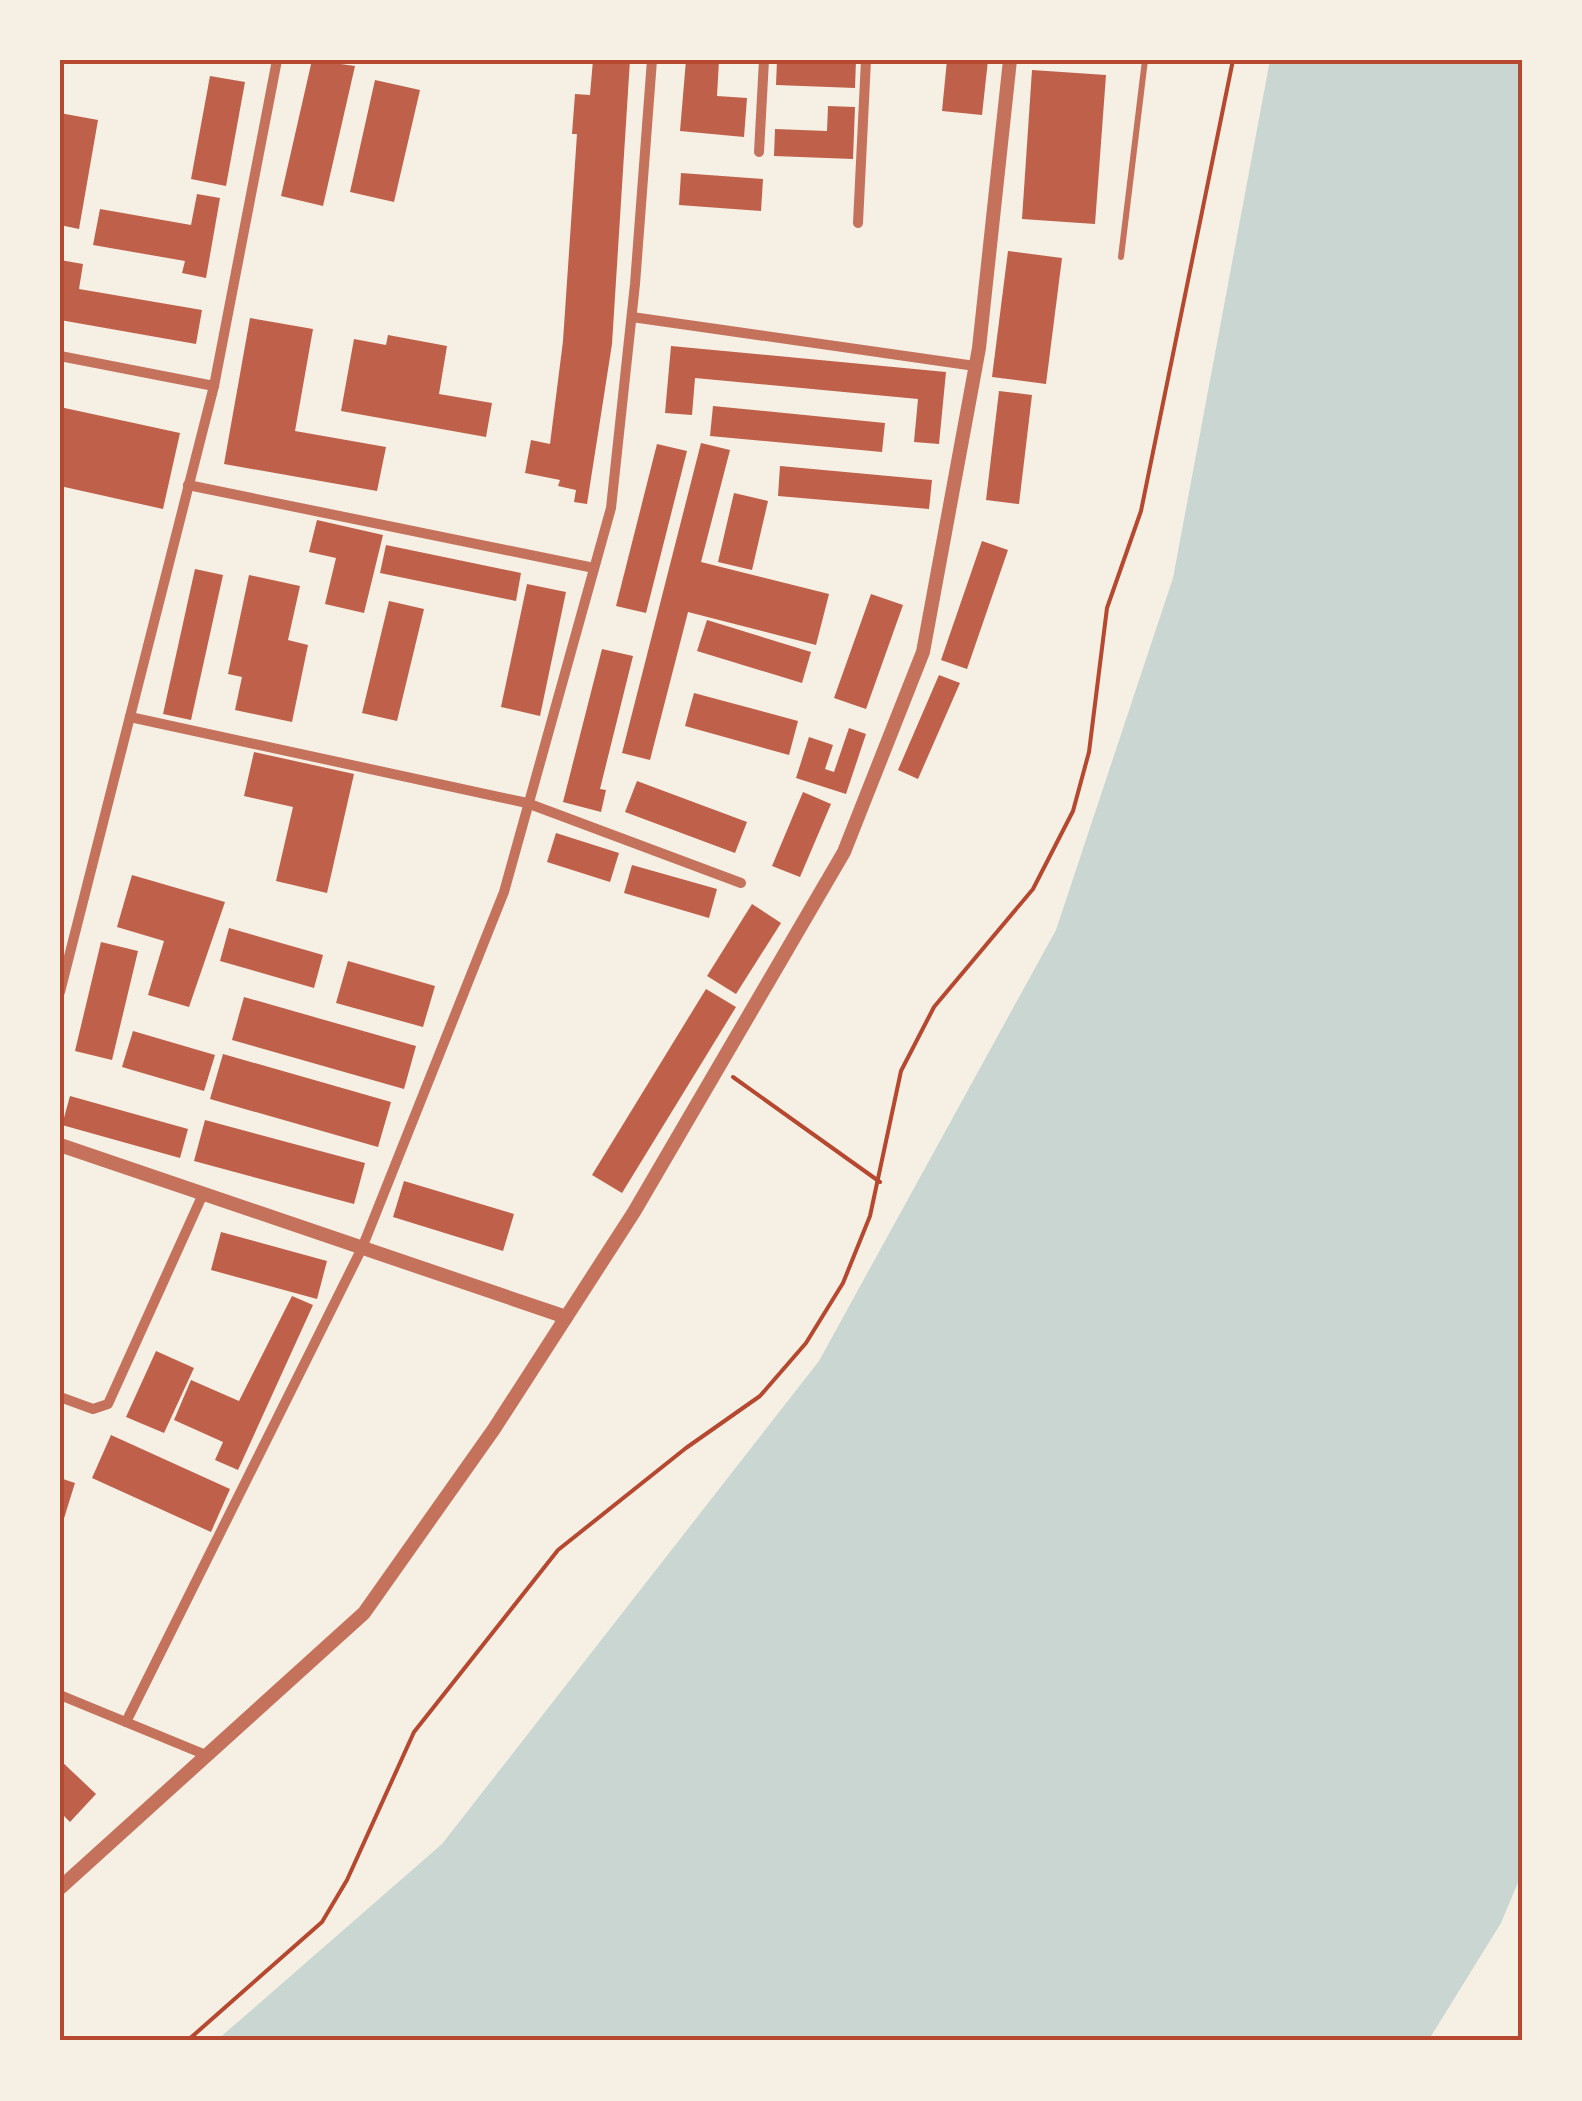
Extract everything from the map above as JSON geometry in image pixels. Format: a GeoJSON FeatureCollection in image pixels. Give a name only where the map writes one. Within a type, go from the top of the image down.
{"type":"FeatureCollection","features":[{"type":"Feature","properties":{"kind":"street"},"geometry":{"type":"LineString","coordinates":[[60,992],[214,386],[277,60]]}},
{"type":"Feature","properties":{"kind":"street"},"geometry":{"type":"LineString","coordinates":[[126,1722],[362,1248],[504,892],[611,508],[632,317],[652,60]]}},
{"type":"Feature","properties":{"kind":"street"},"geometry":{"type":"LineString","coordinates":[[760,152],[764,60]]}},
{"type":"Feature","properties":{"kind":"street"},"geometry":{"type":"LineString","coordinates":[[858,223],[866,60]]}},
{"type":"Feature","properties":{"kind":"street"},"geometry":{"type":"LineString","coordinates":[[60,1888],[364,1613],[494,1429],[566,1317],[844,852],[923,652],[975,366],[1010,60]]}},
{"type":"Feature","properties":{"kind":"street"},"geometry":{"type":"LineString","coordinates":[[632,317],[975,366]]}},
{"type":"Feature","properties":{"kind":"street"},"geometry":{"type":"LineString","coordinates":[[60,356],[214,386]]}},
{"type":"Feature","properties":{"kind":"street"},"geometry":{"type":"LineString","coordinates":[[188,485],[594,568]]}},
{"type":"Feature","properties":{"kind":"street"},"geometry":{"type":"LineString","coordinates":[[130,718],[527,803],[741,883]]}},
{"type":"Feature","properties":{"kind":"street"},"geometry":{"type":"LineString","coordinates":[[60,1145],[566,1317]]}},
{"type":"Feature","properties":{"kind":"street"},"geometry":{"type":"LineString","coordinates":[[60,1397],[93,1408],[108,1404],[204,1194]]}},
{"type":"Feature","properties":{"kind":"street"},"geometry":{"type":"LineString","coordinates":[[60,1695],[206,1754]]}},
{"type":"Feature","properties":{"kind":"lane"},"geometry":{"type":"LineString","coordinates":[[1121,257],[1145,60]]}},
{"type":"Feature","properties":{"kind":"path"},"geometry":{"type":"LineString","coordinates":[[187,2041],[322,1922],[348,1880],[414,1732],[558,1550],[686,1448],[760,1396],[806,1343],[850,1266],[880,1182],[901,1070],[934,1006],[1033,889],[1062,839],[1082,782],[1106,608],[1141,511],[1233,60]]}},
{"type":"Feature","properties":{"kind":"path"},"geometry":{"type":"LineString","coordinates":[[718,1068],[880,1182]]}},
{"type":"Feature","properties":{"kind":"shaded area"},"geometry":{"type":"Polygon","coordinates":[[[1270,60],[1522,60],[1522,1873],[1501,1923],[1428,2041],[216,2041],[442,1844],[819,1361],[1056,930],[1173,578],[1270,60]]]}},
{"type":"Feature","properties":{"kind":"building"},"geometry":{"type":"Polygon","coordinates":[[[312,60],[355,66],[323,206],[281,196],[312,60]]]}},
{"type":"Feature","properties":{"kind":"building"},"geometry":{"type":"Polygon","coordinates":[[[593,60],[630,60],[612,344],[587,504],[574,502],[576,490],[558,486],[560,480],[525,473],[531,440],[550,444],[563,341],[577,134],[572,134],[575,94],[590,95],[593,60]]]}},
{"type":"Feature","properties":{"kind":"building"},"geometry":{"type":"Polygon","coordinates":[[[686,60],[719,60],[717,96],[747,98],[744,137],[680,131],[686,60]]]}},
{"type":"Feature","properties":{"kind":"building"},"geometry":{"type":"Polygon","coordinates":[[[777,60],[856,60],[855,88],[776,85],[777,60]]]}},
{"type":"Feature","properties":{"kind":"building"},"geometry":{"type":"Polygon","coordinates":[[[947,60],[988,60],[982,115],[942,111],[947,60]]]}},
{"type":"Feature","properties":{"kind":"building"},"geometry":{"type":"Polygon","coordinates":[[[1032,70],[1106,75],[1095,224],[1022,219],[1032,70]]]}},
{"type":"Feature","properties":{"kind":"building"},"geometry":{"type":"Polygon","coordinates":[[[210,76],[245,82],[226,186],[191,179],[210,76]]]}},
{"type":"Feature","properties":{"kind":"building"},"geometry":{"type":"Polygon","coordinates":[[[375,80],[420,90],[394,202],[350,192],[375,80]]]}},
{"type":"Feature","properties":{"kind":"building"},"geometry":{"type":"Polygon","coordinates":[[[828,106],[855,107],[853,159],[774,156],[775,129],[827,131],[828,106]]]}},
{"type":"Feature","properties":{"kind":"building"},"geometry":{"type":"Polygon","coordinates":[[[60,113],[98,120],[79,229],[60,225],[60,113]]]}},
{"type":"Feature","properties":{"kind":"building"},"geometry":{"type":"Polygon","coordinates":[[[681,173],[763,179],[761,211],[679,205],[681,173]]]}},
{"type":"Feature","properties":{"kind":"building"},"geometry":{"type":"Polygon","coordinates":[[[197,194],[220,198],[206,278],[182,273],[185,261],[93,245],[100,209],[191,225],[197,194]]]}},
{"type":"Feature","properties":{"kind":"building"},"geometry":{"type":"Polygon","coordinates":[[[1008,251],[1062,258],[1046,384],[992,377],[1008,251]]]}},
{"type":"Feature","properties":{"kind":"building"},"geometry":{"type":"Polygon","coordinates":[[[60,260],[83,264],[79,289],[202,310],[196,344],[60,320],[60,260]]]}},
{"type":"Feature","properties":{"kind":"building"},"geometry":{"type":"Polygon","coordinates":[[[250,318],[313,329],[295,431],[386,447],[377,491],[224,464],[250,318]]]}},
{"type":"Feature","properties":{"kind":"building"},"geometry":{"type":"Polygon","coordinates":[[[388,335],[447,346],[439,394],[492,403],[486,437],[341,411],[354,339],[386,345],[388,335]]]}},
{"type":"Feature","properties":{"kind":"building"},"geometry":{"type":"Polygon","coordinates":[[[671,346],[946,372],[939,444],[914,442],[918,399],[695,378],[692,415],[665,413],[671,346]]]}},
{"type":"Feature","properties":{"kind":"building"},"geometry":{"type":"Polygon","coordinates":[[[999,391],[1032,395],[1019,504],[986,500],[999,391]]]}},
{"type":"Feature","properties":{"kind":"building"},"geometry":{"type":"Polygon","coordinates":[[[713,406],[885,423],[882,452],[710,436],[713,406]]]}},
{"type":"Feature","properties":{"kind":"building"},"geometry":{"type":"Polygon","coordinates":[[[60,407],[180,433],[163,509],[60,486],[60,407]]]}},
{"type":"Feature","properties":{"kind":"building"},"geometry":{"type":"Polygon","coordinates":[[[701,443],[730,450],[701,562],[829,594],[816,645],[688,612],[650,760],[622,753],[701,443]]]}},
{"type":"Feature","properties":{"kind":"building"},"geometry":{"type":"Polygon","coordinates":[[[657,444],[687,451],[646,613],[616,606],[657,444]]]}},
{"type":"Feature","properties":{"kind":"building"},"geometry":{"type":"Polygon","coordinates":[[[780,466],[932,480],[929,509],[778,496],[780,466]]]}},
{"type":"Feature","properties":{"kind":"building"},"geometry":{"type":"Polygon","coordinates":[[[734,493],[768,501],[752,570],[718,562],[734,493]]]}},
{"type":"Feature","properties":{"kind":"building"},"geometry":{"type":"Polygon","coordinates":[[[317,520],[383,535],[364,613],[325,604],[336,558],[309,552],[317,520]]]}},
{"type":"Feature","properties":{"kind":"building"},"geometry":{"type":"Polygon","coordinates":[[[982,541],[1008,550],[967,669],[941,660],[982,541]]]}},
{"type":"Feature","properties":{"kind":"building"},"geometry":{"type":"Polygon","coordinates":[[[386,545],[521,573],[516,601],[380,573],[386,545]]]}},
{"type":"Feature","properties":{"kind":"building"},"geometry":{"type":"Polygon","coordinates":[[[195,569],[223,575],[191,720],[163,714],[195,569]]]}},
{"type":"Feature","properties":{"kind":"building"},"geometry":{"type":"Polygon","coordinates":[[[249,575],[300,586],[288,640],[308,645],[292,722],[235,710],[242,677],[228,674],[249,575]]]}},
{"type":"Feature","properties":{"kind":"building"},"geometry":{"type":"Polygon","coordinates":[[[527,584],[566,592],[540,716],[501,707],[527,584]]]}},
{"type":"Feature","properties":{"kind":"building"},"geometry":{"type":"Polygon","coordinates":[[[871,594],[903,605],[866,709],[834,698],[871,594]]]}},
{"type":"Feature","properties":{"kind":"building"},"geometry":{"type":"Polygon","coordinates":[[[389,601],[424,609],[397,721],[362,713],[389,601]]]}},
{"type":"Feature","properties":{"kind":"building"},"geometry":{"type":"Polygon","coordinates":[[[707,620],[811,652],[802,683],[697,651],[707,620]]]}},
{"type":"Feature","properties":{"kind":"building"},"geometry":{"type":"Polygon","coordinates":[[[602,649],[633,656],[600,789],[606,790],[601,812],[563,802],[602,649]]]}},
{"type":"Feature","properties":{"kind":"building"},"geometry":{"type":"Polygon","coordinates":[[[939,675],[960,683],[918,779],[898,770],[939,675]]]}},
{"type":"Feature","properties":{"kind":"building"},"geometry":{"type":"Polygon","coordinates":[[[694,693],[798,721],[789,755],[685,726],[694,693]]]}},
{"type":"Feature","properties":{"kind":"building"},"geometry":{"type":"Polygon","coordinates":[[[849,728],[866,734],[846,794],[796,778],[809,737],[833,745],[825,769],[834,772],[849,728]]]}},
{"type":"Feature","properties":{"kind":"building"},"geometry":{"type":"Polygon","coordinates":[[[254,752],[354,774],[327,893],[276,881],[293,807],[244,796],[254,752]]]}},
{"type":"Feature","properties":{"kind":"building"},"geometry":{"type":"Polygon","coordinates":[[[637,781],[747,822],[735,853],[625,812],[637,781]]]}},
{"type":"Feature","properties":{"kind":"building"},"geometry":{"type":"Polygon","coordinates":[[[803,792],[831,804],[800,877],[772,866],[803,792]]]}},
{"type":"Feature","properties":{"kind":"building"},"geometry":{"type":"Polygon","coordinates":[[[556,833],[619,853],[610,882],[547,862],[556,833]]]}},
{"type":"Feature","properties":{"kind":"building"},"geometry":{"type":"Polygon","coordinates":[[[632,865],[717,889],[709,918],[624,893],[632,865]]]}},
{"type":"Feature","properties":{"kind":"building"},"geometry":{"type":"Polygon","coordinates":[[[132,875],[225,902],[189,1007],[148,995],[164,941],[117,927],[132,875]]]}},
{"type":"Feature","properties":{"kind":"building"},"geometry":{"type":"Polygon","coordinates":[[[752,904],[781,923],[736,994],[707,976],[752,904]]]}},
{"type":"Feature","properties":{"kind":"building"},"geometry":{"type":"Polygon","coordinates":[[[229,928],[323,955],[314,988],[220,961],[229,928]]]}},
{"type":"Feature","properties":{"kind":"building"},"geometry":{"type":"Polygon","coordinates":[[[101,942],[138,951],[112,1060],[75,1051],[101,942]]]}},
{"type":"Feature","properties":{"kind":"building"},"geometry":{"type":"Polygon","coordinates":[[[348,961],[435,986],[423,1027],[336,1003],[348,961]]]}},
{"type":"Feature","properties":{"kind":"building"},"geometry":{"type":"Polygon","coordinates":[[[706,989],[736,1007],[622,1193],[592,1175],[706,989]]]}},
{"type":"Feature","properties":{"kind":"building"},"geometry":{"type":"Polygon","coordinates":[[[244,997],[416,1046],[404,1089],[232,1040],[244,997]]]}},
{"type":"Feature","properties":{"kind":"building"},"geometry":{"type":"Polygon","coordinates":[[[133,1031],[215,1055],[204,1091],[122,1067],[133,1031]]]}},
{"type":"Feature","properties":{"kind":"building"},"geometry":{"type":"Polygon","coordinates":[[[223,1054],[391,1102],[378,1147],[210,1099],[223,1054]]]}},
{"type":"Feature","properties":{"kind":"building"},"geometry":{"type":"Polygon","coordinates":[[[70,1096],[188,1129],[180,1158],[62,1125],[70,1096]]]}},
{"type":"Feature","properties":{"kind":"building"},"geometry":{"type":"Polygon","coordinates":[[[205,1120],[365,1163],[354,1204],[194,1161],[205,1120]]]}},
{"type":"Feature","properties":{"kind":"building"},"geometry":{"type":"Polygon","coordinates":[[[404,1181],[514,1214],[503,1251],[393,1217],[404,1181]]]}},
{"type":"Feature","properties":{"kind":"building"},"geometry":{"type":"Polygon","coordinates":[[[221,1232],[327,1261],[317,1299],[211,1270],[221,1232]]]}},
{"type":"Feature","properties":{"kind":"building"},"geometry":{"type":"Polygon","coordinates":[[[292,1296],[313,1305],[238,1470],[215,1460],[223,1442],[174,1420],[191,1380],[239,1401],[292,1296]]]}},
{"type":"Feature","properties":{"kind":"building"},"geometry":{"type":"Polygon","coordinates":[[[156,1351],[194,1368],[164,1433],[126,1417],[156,1351]]]}},
{"type":"Feature","properties":{"kind":"building"},"geometry":{"type":"Polygon","coordinates":[[[111,1435],[230,1489],[211,1532],[92,1478],[111,1435]]]}},
{"type":"Feature","properties":{"kind":"building"},"geometry":{"type":"Polygon","coordinates":[[[60,1478],[75,1483],[61,1528],[60,1528],[60,1478]]]}},
{"type":"Feature","properties":{"kind":"building"},"geometry":{"type":"Polygon","coordinates":[[[60,1760],[96,1794],[70,1822],[60,1812],[60,1760]]]}}]}
